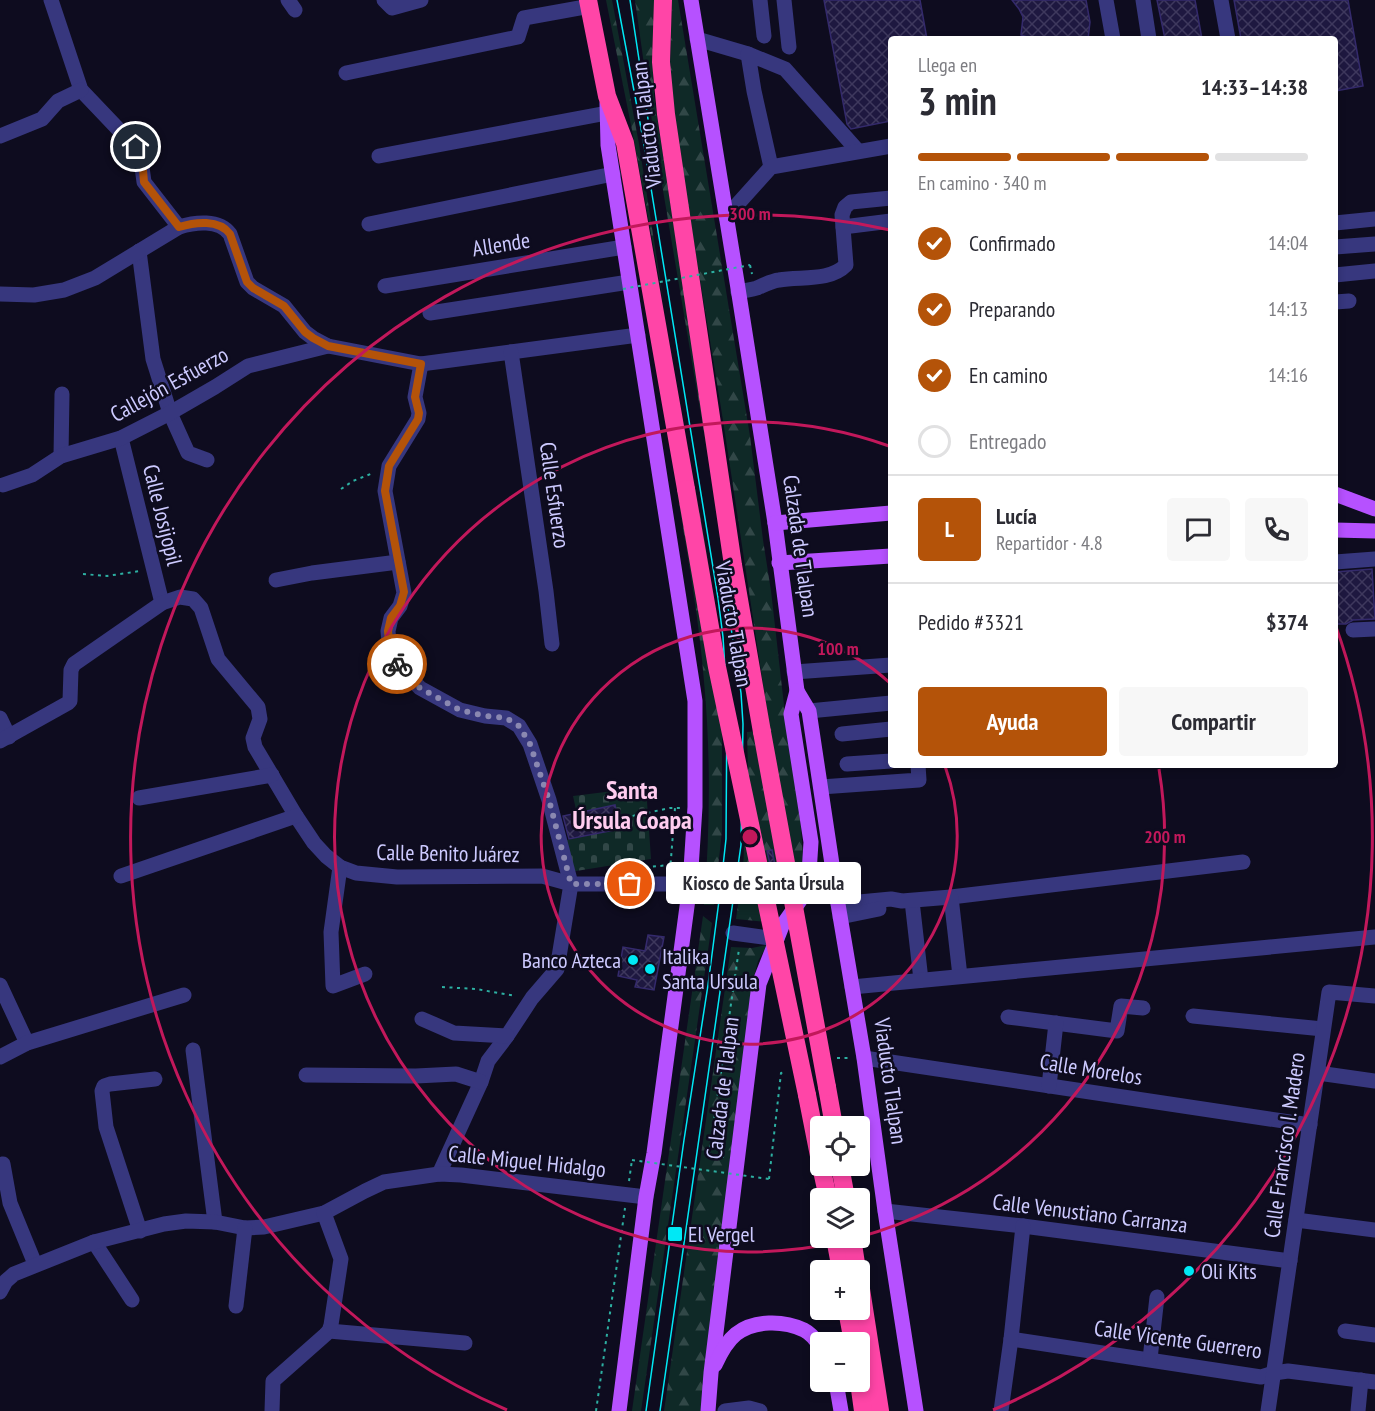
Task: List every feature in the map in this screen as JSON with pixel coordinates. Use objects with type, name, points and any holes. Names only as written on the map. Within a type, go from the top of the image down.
[{"type":"highway","name":"Viaducto Tlalpan","points":[[663,0],[661,62],[666,114],[733,565],[832,1116]]},
{"type":"highway","points":[[589,3],[607,105]]},
{"type":"highway","name":"Viaducto Tlalpan","points":[[607,105],[625,143],[717,667],[811,1116]]},
{"type":"highway","points":[[866,1320],[880,1411]]},
{"type":"highway","points":[[860,1392],[863,1411]]},
{"type":"main road","name":"Calzada de Tlalpan","points":[[691,0],[774,523],[796,691],[791,714],[812,842],[808,889],[782,926],[759,984],[708,1411]]},
{"type":"main road","points":[[607,105],[608,146],[624,247],[626,285],[638,335],[695,701],[695,807],[690,884],[646,1197],[619,1411]]},
{"type":"main road","points":[[1338,495],[1375,509]]},
{"type":"main road","points":[[774,523],[888,513]]},
{"type":"main road","points":[[1338,530],[1375,531]]},
{"type":"main road","points":[[779,563],[888,556]]},
{"type":"main road","name":"Viaducto Tlalpan","points":[[796,691],[809,711],[864,1058],[916,1411]]},
{"type":"main road","points":[[711,1373],[722,1350],[736,1334],[749,1326],[767,1323],[784,1324],[806,1330],[810,1335]]},
{"type":"main road","points":[[838,1392],[841,1411]]},
{"type":"street","points":[[51,0],[81,90],[140,153],[144,182],[179,227]]},
{"type":"street","points":[[384,0],[392,8],[421,0]]},
{"type":"street","points":[[760,0],[764,36]]},
{"type":"street","points":[[784,0],[789,47]]},
{"type":"street","points":[[1106,0],[1112,36]]},
{"type":"street","points":[[1143,0],[1149,36]]},
{"type":"street","points":[[1221,0],[1227,36]]},
{"type":"street","points":[[346,73],[518,37],[524,18],[589,3]]},
{"type":"street","points":[[697,39],[748,54],[785,69],[858,151]]},
{"type":"street","points":[[748,54],[771,167]]},
{"type":"street","points":[[0,136],[42,119],[58,100],[81,90]]},
{"type":"street","points":[[379,156],[607,105]]},
{"type":"street","points":[[726,217],[771,167],[888,146]]},
{"type":"street","points":[[369,224],[613,174]]},
{"type":"street","points":[[738,292],[778,280],[824,275],[841,270],[846,265],[842,215],[845,207],[851,202],[888,198]]},
{"type":"street","points":[[1338,223],[1375,219]]},
{"type":"street","points":[[843,227],[888,221]]},
{"type":"street","points":[[0,294],[34,295],[64,290],[95,278],[179,227],[189,224],[205,224],[226,228],[247,282],[284,306],[305,332],[328,346],[421,364],[638,335]]},
{"type":"street","points":[[1338,247],[1375,244]]},
{"type":"street","name":"Allende","points":[[385,286],[624,247]]},
{"type":"street","points":[[139,251],[153,359],[170,413],[188,453],[207,460]]},
{"type":"street","points":[[1338,274],[1375,271]]},
{"type":"street","points":[[430,313],[626,285]]},
{"type":"street","name":"Callejón Esfuerzo","points":[[3,485],[32,475],[61,456],[120,438],[170,413],[248,366],[328,346]]},
{"type":"street","name":"Calle Esfuerzo","points":[[511,352],[552,644]]},
{"type":"street","points":[[421,364],[415,397],[419,413],[418,419],[389,466],[385,491],[404,592],[400,606],[391,618],[388,631],[390,652],[397,664],[420,688],[460,710],[506,718],[519,726],[530,744],[549,800],[571,884],[557,969],[532,998],[488,1061],[481,1082],[439,1174]]},
{"type":"street","points":[[61,456],[62,394]]},
{"type":"street","name":"Calle Josijopil","points":[[120,438],[162,603]]},
{"type":"street","points":[[1338,562],[1375,559]]},
{"type":"street","points":[[276,580],[398,562]]},
{"type":"street","name":"Calle Benito Juárez","points":[[162,603],[180,597],[193,599],[201,608],[218,659],[258,707],[260,719],[253,738],[255,747],[314,843],[340,867],[356,873],[397,878],[542,876],[571,884],[690,884]]},
{"type":"street","points":[[0,718],[4,739],[68,703],[71,670],[74,664],[162,603]]},
{"type":"street","points":[[1353,630],[1375,629]]},
{"type":"street","points":[[794,672],[888,666]]},
{"type":"street","points":[[809,711],[888,702]]},
{"type":"street","points":[[842,734],[888,729]]},
{"type":"street","points":[[847,765],[888,761]]},
{"type":"street","points":[[820,787],[919,780],[918,768]]},
{"type":"street","points":[[139,798],[272,775]]},
{"type":"street","points":[[121,876],[296,816]]},
{"type":"street","points":[[839,910],[890,906],[907,901],[1243,862]]},
{"type":"street","points":[[340,867],[332,932],[333,986],[365,974]]},
{"type":"street","points":[[951,897],[960,976]]},
{"type":"street","points":[[907,901],[921,980]]},
{"type":"street","points":[[852,987],[1375,937]]},
{"type":"street","points":[[736,940],[777,939]]},
{"type":"street","points":[[0,985],[27,1043]]},
{"type":"street","name":"Calle Francisco I. Madero","points":[[1268,1411],[1329,992],[1375,996]]},
{"type":"street","points":[[0,1057],[27,1043],[184,995]]},
{"type":"street","points":[[1008,1017],[1117,1032],[1121,1006],[1143,1008]]},
{"type":"street","points":[[1193,1016],[1323,1029]]},
{"type":"street","points":[[422,1019],[454,1033],[507,1036]]},
{"type":"street","points":[[1049,1086],[1056,1023]]},
{"type":"street","points":[[193,1050],[215,1222]]},
{"type":"street","name":"Calle Morelos","points":[[864,1058],[1310,1125]]},
{"type":"street","points":[[1317,1073],[1375,1081]]},
{"type":"street","points":[[306,1076],[456,1074],[481,1082]]},
{"type":"street","points":[[140,1231],[106,1127],[102,1091],[104,1086],[110,1084],[155,1079]]},
{"type":"street","points":[[3,1164],[10,1203],[35,1264]]},
{"type":"street","name":"Calle Miguel Hidalgo","points":[[0,1292],[6,1281],[14,1274],[94,1242],[164,1224],[186,1221],[215,1222],[245,1228],[264,1227],[324,1213],[384,1182],[439,1174],[460,1174],[646,1197]]},
{"type":"street","name":"Calle Venustiano Carranza","points":[[885,1211],[1023,1226],[1290,1262]]},
{"type":"street","points":[[272,1411],[273,1381],[329,1331],[332,1325],[342,1259],[324,1213]]},
{"type":"street","points":[[1296,1220],[1375,1230]]},
{"type":"street","points":[[1001,1411],[1023,1226]]},
{"type":"street","points":[[236,1306],[245,1228]]},
{"type":"street","points":[[94,1242],[132,1300]]},
{"type":"street","points":[[1150,1359],[1157,1297]]},
{"type":"street","points":[[329,1331],[465,1343]]},
{"type":"street","points":[[1345,1331],[1375,1335]]},
{"type":"street","name":"Calle Vicente Guerrero","points":[[1011,1339],[1261,1377],[1288,1371],[1368,1381]]},
{"type":"street","points":[[1358,1411],[1368,1381]]},
{"type":"street","points":[[725,1411],[749,1408],[759,1411]]},
{"type":"path","points":[[626,285],[750,265]]},
{"type":"path","points":[[341,489],[353,481],[389,466]]},
{"type":"path","points":[[83,574],[107,576],[154,570]]},
{"type":"path","points":[[618,819],[675,808],[695,807]]},
{"type":"path","points":[[670,884],[675,808]]},
{"type":"path","points":[[638,868],[670,865]]},
{"type":"path","points":[[729,1158],[709,1155],[736,940]]},
{"type":"path","points":[[442,987],[521,997]]},
{"type":"path","points":[[596,1411],[632,1161],[769,1179],[772,1158]]},
{"type":"path","points":[[728,1165],[728,1173]]},
{"type":"green space","points":[[606,0],[612,0],[639,144],[664,305],[633,135]]},
{"type":"green space","points":[[635,0],[655,0],[654,96],[714,492],[655,143]]},
{"type":"green space","points":[[672,0],[678,0],[750,436],[801,828],[803,858],[797,891],[767,892],[768,922],[736,919],[743,869],[748,771],[747,732],[770,730],[675,126],[670,68]]},
{"type":"green space","points":[[695,487],[717,620],[722,702],[722,831],[714,905],[704,905],[709,793],[708,737],[702,657],[677,491]]},
{"type":"green space","points":[[646,787],[651,859],[570,872],[563,841],[620,828],[615,806],[577,814],[573,796]]},
{"type":"green space","points":[[703,916],[712,923],[641,1411],[632,1411]]},
{"type":"green space","points":[[767,945],[758,961],[752,984],[702,1411],[664,1411],[731,947],[752,948]]},
{"type":"building","points":[[824,0],[920,0],[926,36],[888,36],[888,122],[851,129],[847,124]]},
{"type":"building","points":[[1012,0],[1086,0],[1090,22],[1088,36],[1021,35],[1023,17]]},
{"type":"building","points":[[1157,0],[1195,0],[1201,36],[1164,36]]},
{"type":"building","points":[[1234,0],[1348,0],[1363,86],[1338,90],[1338,36],[1240,36]]},
{"type":"building","points":[[1372,569],[1375,619],[1353,620],[1346,624],[1338,624],[1338,572]]},
{"type":"building","points":[[615,805],[620,829],[569,839],[563,816]]},
{"type":"building","points":[[772,850],[778,880],[774,881],[767,851]]},
{"type":"building","points":[[628,864],[635,864],[638,874],[624,874],[624,869]]},
{"type":"building","points":[[648,935],[664,937],[654,990],[635,987],[637,980],[618,976],[623,947],[645,951]]},
{"type":"tram line","points":[[617,0],[643,139],[718,598],[727,701],[726,839],[720,893],[646,1411]]},
{"type":"tram line","points":[[630,0],[648,119]]},
{"type":"tram line","points":[[660,1411],[741,845],[743,724],[741,693],[728,608]]},
{"type":"way so far","points":[[397,664],[420,688],[460,710],[506,718],[519,726],[530,744],[549,800],[571,884],[630,884]]},
{"type":"place","name":"Kiosco de Santa Úrsula","points":[[630,884]]},
{"type":"place","name":"Banco Azteca","points":[[633,960]]},
{"type":"place","name":"Italika Santa Ursula","points":[[650,969]]},
{"type":"place","name":"El Vergel","points":[[675,1234]]},
{"type":"place","name":"Oli Kits","points":[[1189,1271]]},
{"type":"district","name":"Santa Úrsula Coapa","points":[[632,805]]},
{"type":"route","points":[[136,147],[142,159],[144,182],[179,227],[189,224],[205,224],[226,228],[247,282],[284,306],[305,332],[328,346],[421,364],[415,397],[419,413],[418,419],[389,466],[385,491],[404,592],[400,606],[391,618],[388,631],[390,652],[397,664]]}]
